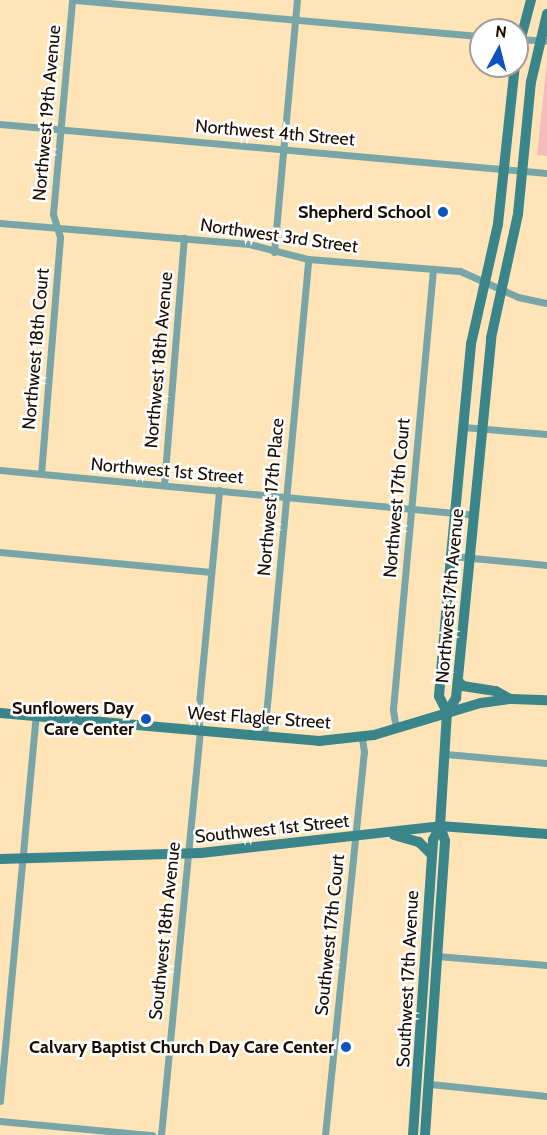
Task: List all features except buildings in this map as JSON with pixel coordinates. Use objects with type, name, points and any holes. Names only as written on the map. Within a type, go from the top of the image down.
[{"type":"main road","points":[[525,18],[531,0]]},
{"type":"main road","name":"Northwest 17th Avenue","points":[[447,712],[456,698],[458,681],[491,338],[514,236],[523,171],[529,97],[543,41],[547,14]]},
{"type":"main road","name":"Northwest 17th Avenue","points":[[447,712],[439,696],[471,344],[498,224],[514,78]]},
{"type":"main road","points":[[458,681],[463,686],[496,691],[512,699]]},
{"type":"main road","name":"West Flagler Street","points":[[0,712],[319,741],[362,738],[475,704],[512,699],[547,700]]},
{"type":"main road","name":"Southwest 17th Avenue","points":[[413,1135],[433,840],[440,826],[447,712]]},
{"type":"main road","name":"Southwest 17th Avenue","points":[[424,1135],[430,1084],[445,841],[440,826]]},
{"type":"main road","name":"Southwest 1st Street","points":[[0,859],[188,854],[440,826],[547,834]]},
{"type":"main road","points":[[388,833],[419,842],[432,855]]},
{"type":"main road","points":[[426,963],[437,956]]},
{"type":"main road","points":[[419,1070],[430,1084]]},
{"type":"street","points":[[74,0],[469,35]]},
{"type":"street","name":"Northwest 19th Avenue","points":[[58,227],[53,214],[74,0]]},
{"type":"street","points":[[274,252],[297,0]]},
{"type":"street","name":"Northwest 4th Street","points":[[0,124],[547,173]]},
{"type":"street","name":"Northwest 3rd Street","points":[[0,223],[249,244],[308,259],[468,273],[527,300],[547,303]]},
{"type":"street","name":"Northwest 18th Court","points":[[41,474],[60,237],[58,227]]},
{"type":"street","name":"Northwest 18th Avenue","points":[[164,485],[184,238]]},
{"type":"street","name":"Northwest 17th Place","points":[[264,737],[308,259]]},
{"type":"street","name":"Northwest 17th Court","points":[[396,729],[393,709],[433,269]]},
{"type":"street","points":[[463,427],[547,434]]},
{"type":"street","name":"Northwest 1st Street","points":[[0,470],[474,516]]},
{"type":"street","points":[[200,731],[198,714],[219,490]]},
{"type":"street","points":[[0,552],[212,572]]},
{"type":"street","points":[[451,556],[547,565]]},
{"type":"street","points":[[0,1101],[36,716]]},
{"type":"street","name":"Southwest 18th Avenue","points":[[161,1135],[200,731]]},
{"type":"street","name":"Southwest 17th Court","points":[[325,1135],[364,752],[362,738]]},
{"type":"street","points":[[446,754],[547,763]]},
{"type":"street","points":[[437,956],[547,965]]},
{"type":"street","points":[[430,1084],[547,1096]]},
{"type":"street","points":[[0,1121],[152,1135]]},
{"type":"shaded area","points":[[547,60],[547,156],[537,155]]},
{"type":"place","name":"Shepherd School","points":[[443,212]]},
{"type":"place","name":"Sunflowers Day Care Center","points":[[146,719]]},
{"type":"place","name":"Calvary Baptist Church Day Care Center","points":[[346,1047]]}]
